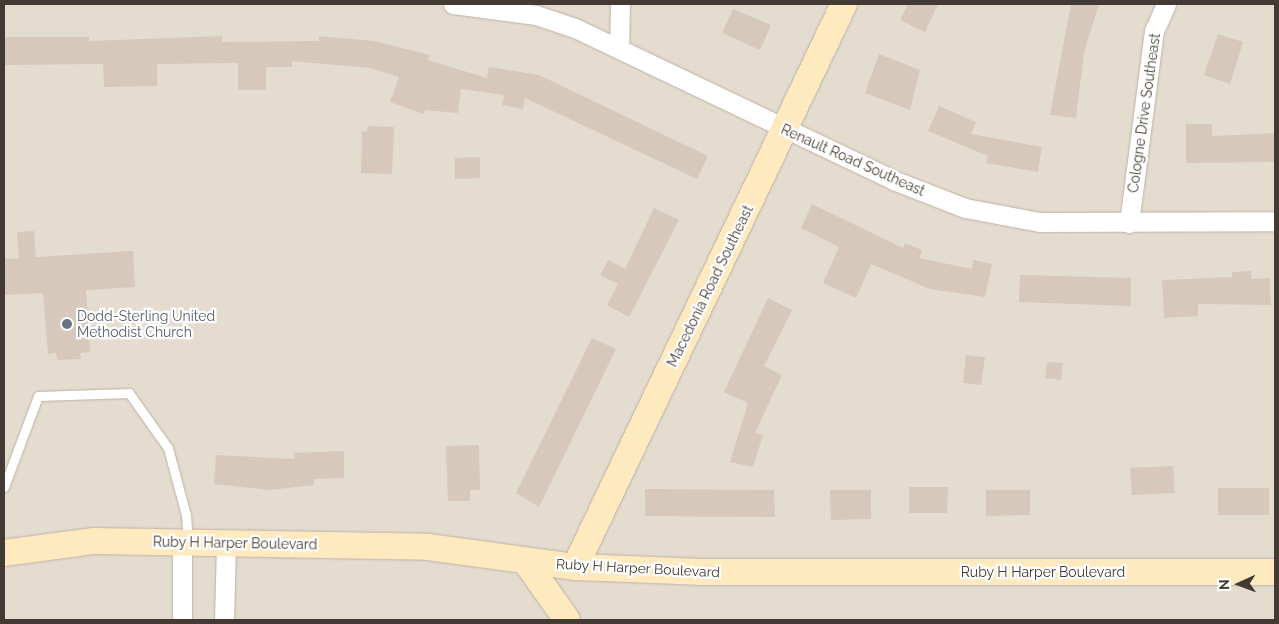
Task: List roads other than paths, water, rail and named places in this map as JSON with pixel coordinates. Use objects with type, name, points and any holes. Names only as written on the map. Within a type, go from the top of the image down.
[{"type":"street","name":"Renault Road Southeast","points":[[453,4],[536,15],[619,49],[893,180],[965,208],[1040,222],[1129,224],[1275,221]]},
{"type":"street","points":[[619,49],[620,4]]},
{"type":"street","name":"Macedonia Road Southeast","points":[[575,567],[844,4]]},
{"type":"street","name":"Cologne Drive Southeast","points":[[1129,224],[1154,31],[1166,4]]},
{"type":"street","name":"Ruby H Harper Boulevard","points":[[4,552],[94,541],[185,542],[428,547],[526,562],[575,567],[703,572],[1275,572]]},
{"type":"street","points":[[182,620],[185,542]]},
{"type":"street","points":[[224,620],[226,543]]},
{"type":"street","points":[[526,562],[567,620]]},
{"type":"lane","points":[[4,487],[38,396],[129,393],[168,448],[186,515],[185,542]]},
{"type":"place","name":"Dodd-Sterling United Methodist Church","points":[[67,324]]}]
